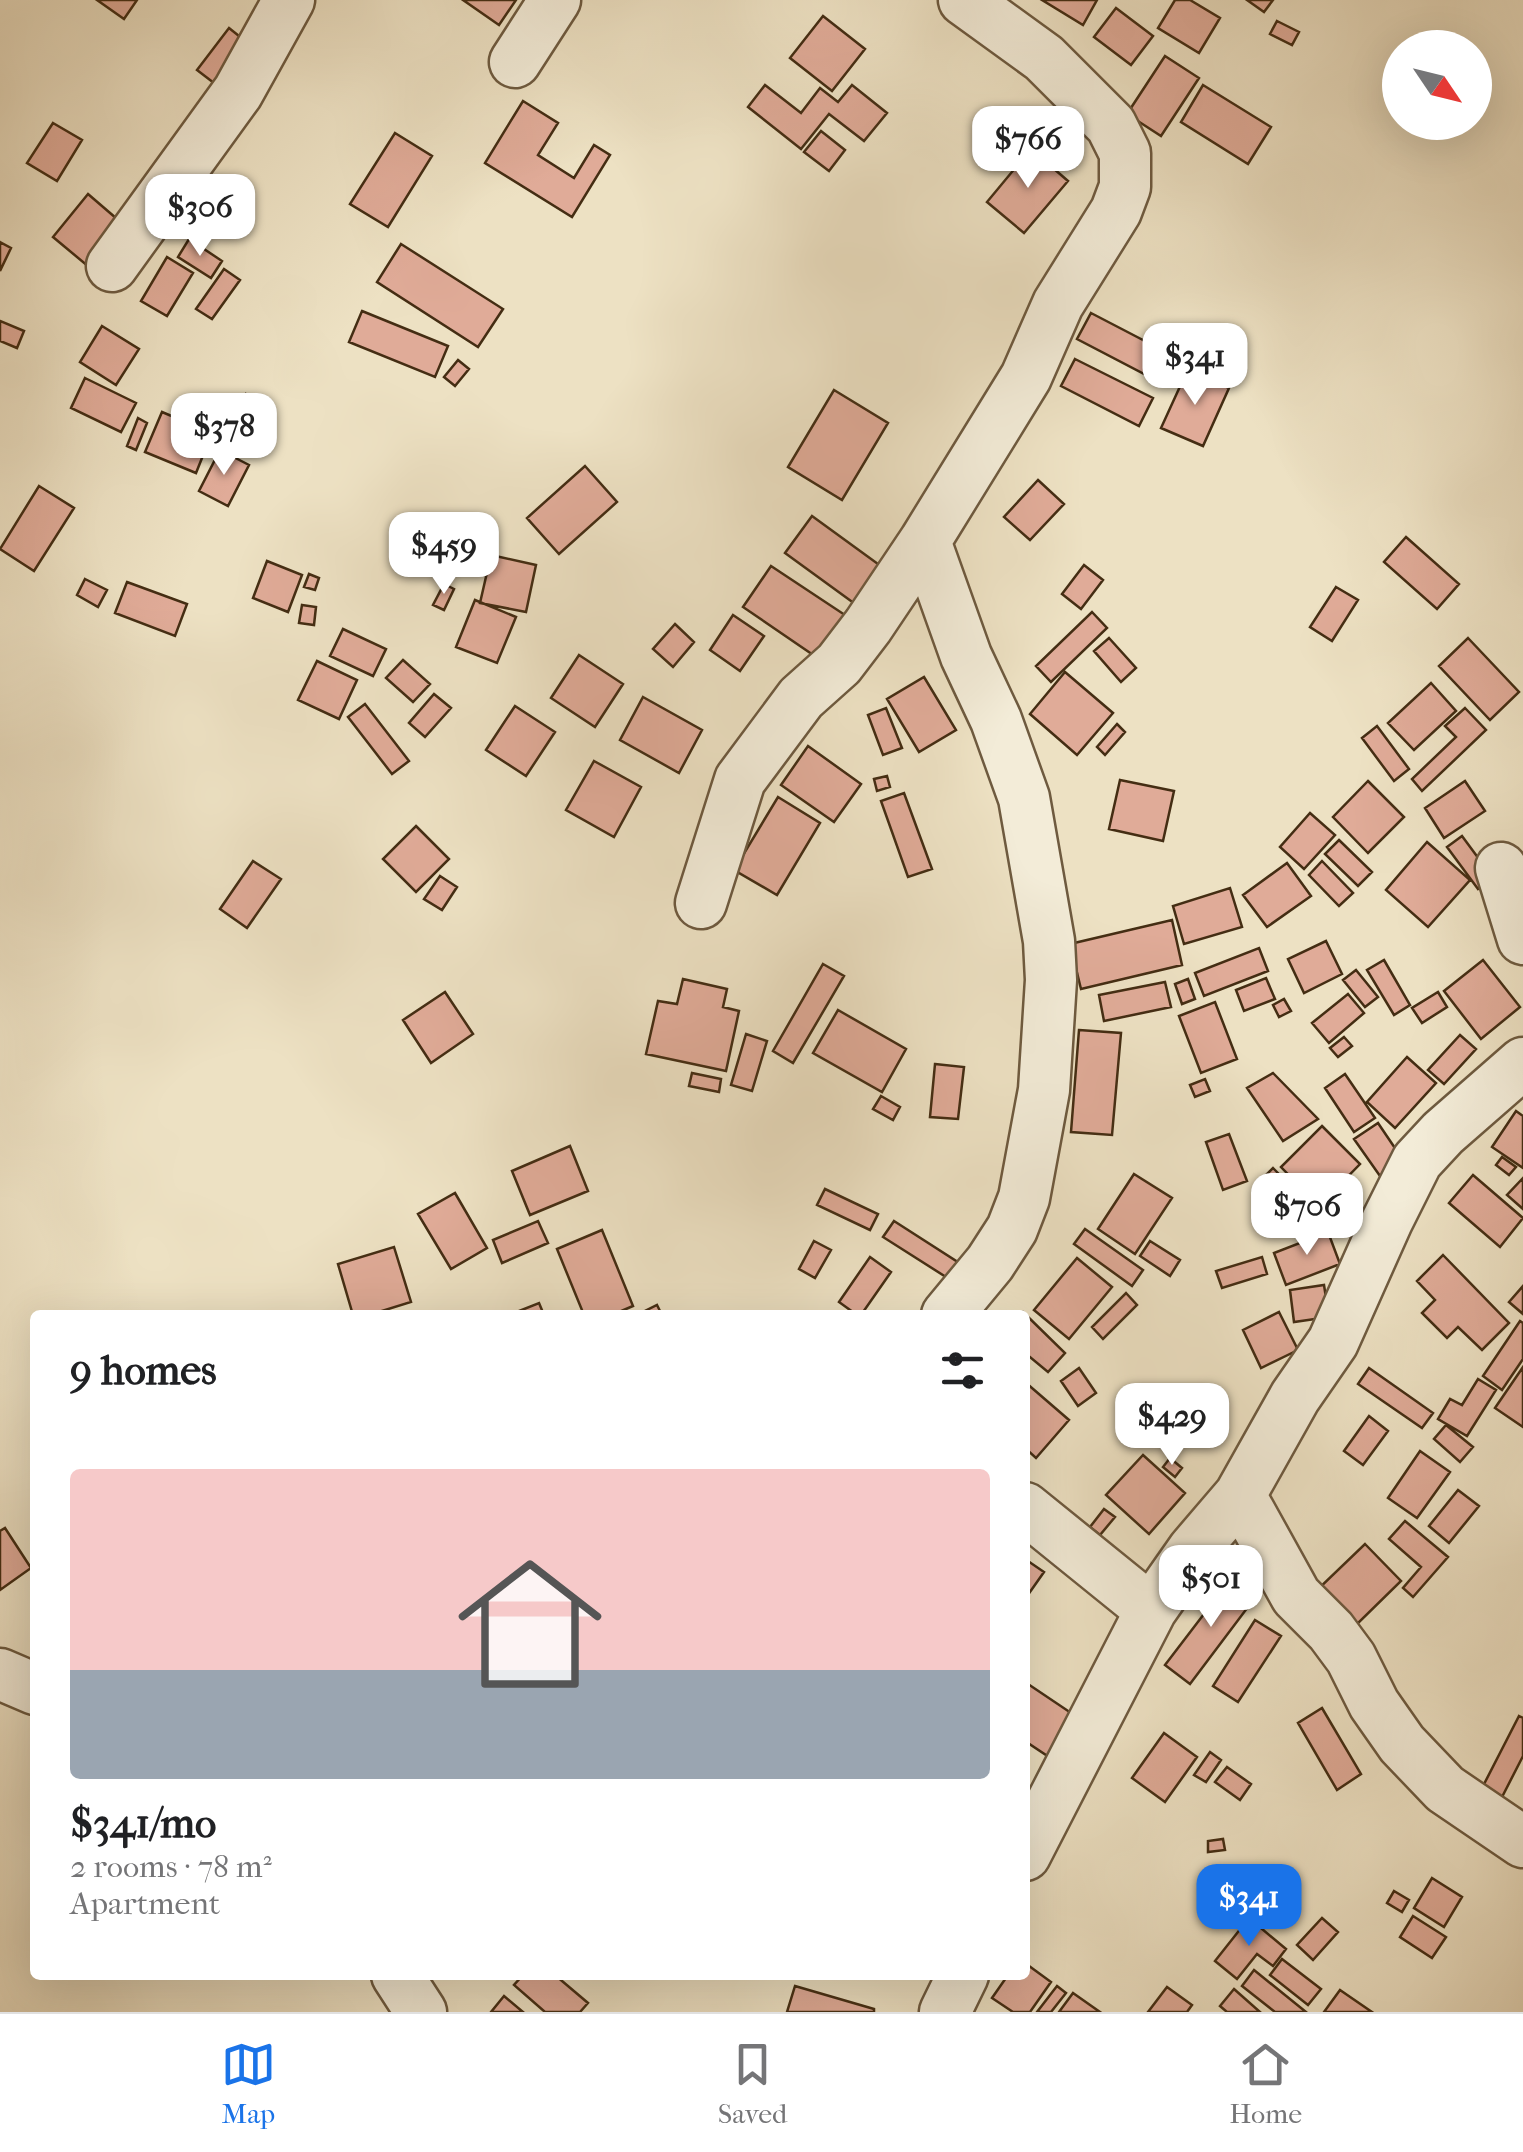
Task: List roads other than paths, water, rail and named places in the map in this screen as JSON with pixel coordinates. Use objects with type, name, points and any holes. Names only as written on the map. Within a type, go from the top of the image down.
[{"type":"street","points":[[112,266],[238,92],[289,0]]},
{"type":"street","points":[[515,62],[554,0]]},
{"type":"street","points":[[701,904],[740,780],[801,698],[839,664],[925,540],[1026,377],[1058,304],[1116,211],[1125,187],[1125,152],[1111,125],[1044,58],[964,0]]},
{"type":"street","points":[[925,540],[966,656],[996,720],[1024,798],[1049,942],[1051,980],[1044,1090],[1024,1198],[1012,1229],[990,1263],[951,1310]]},
{"type":"street","points":[[1501,868],[1523,939]]},
{"type":"street","points":[[1030,1845],[1151,1610],[1193,1550],[1240,1496],[1286,1410],[1333,1342],[1417,1162],[1443,1132],[1523,1064]]},
{"type":"street","points":[[1240,1496],[1296,1596],[1351,1658],[1374,1704],[1402,1744],[1445,1789],[1523,1842]]},
{"type":"street","points":[[1030,1512],[1151,1610]]},
{"type":"street","points":[[0,1674],[30,1687]]},
{"type":"street","points":[[400,1980],[421,2012]]},
{"type":"street","points":[[945,2012],[961,1980]]}]
